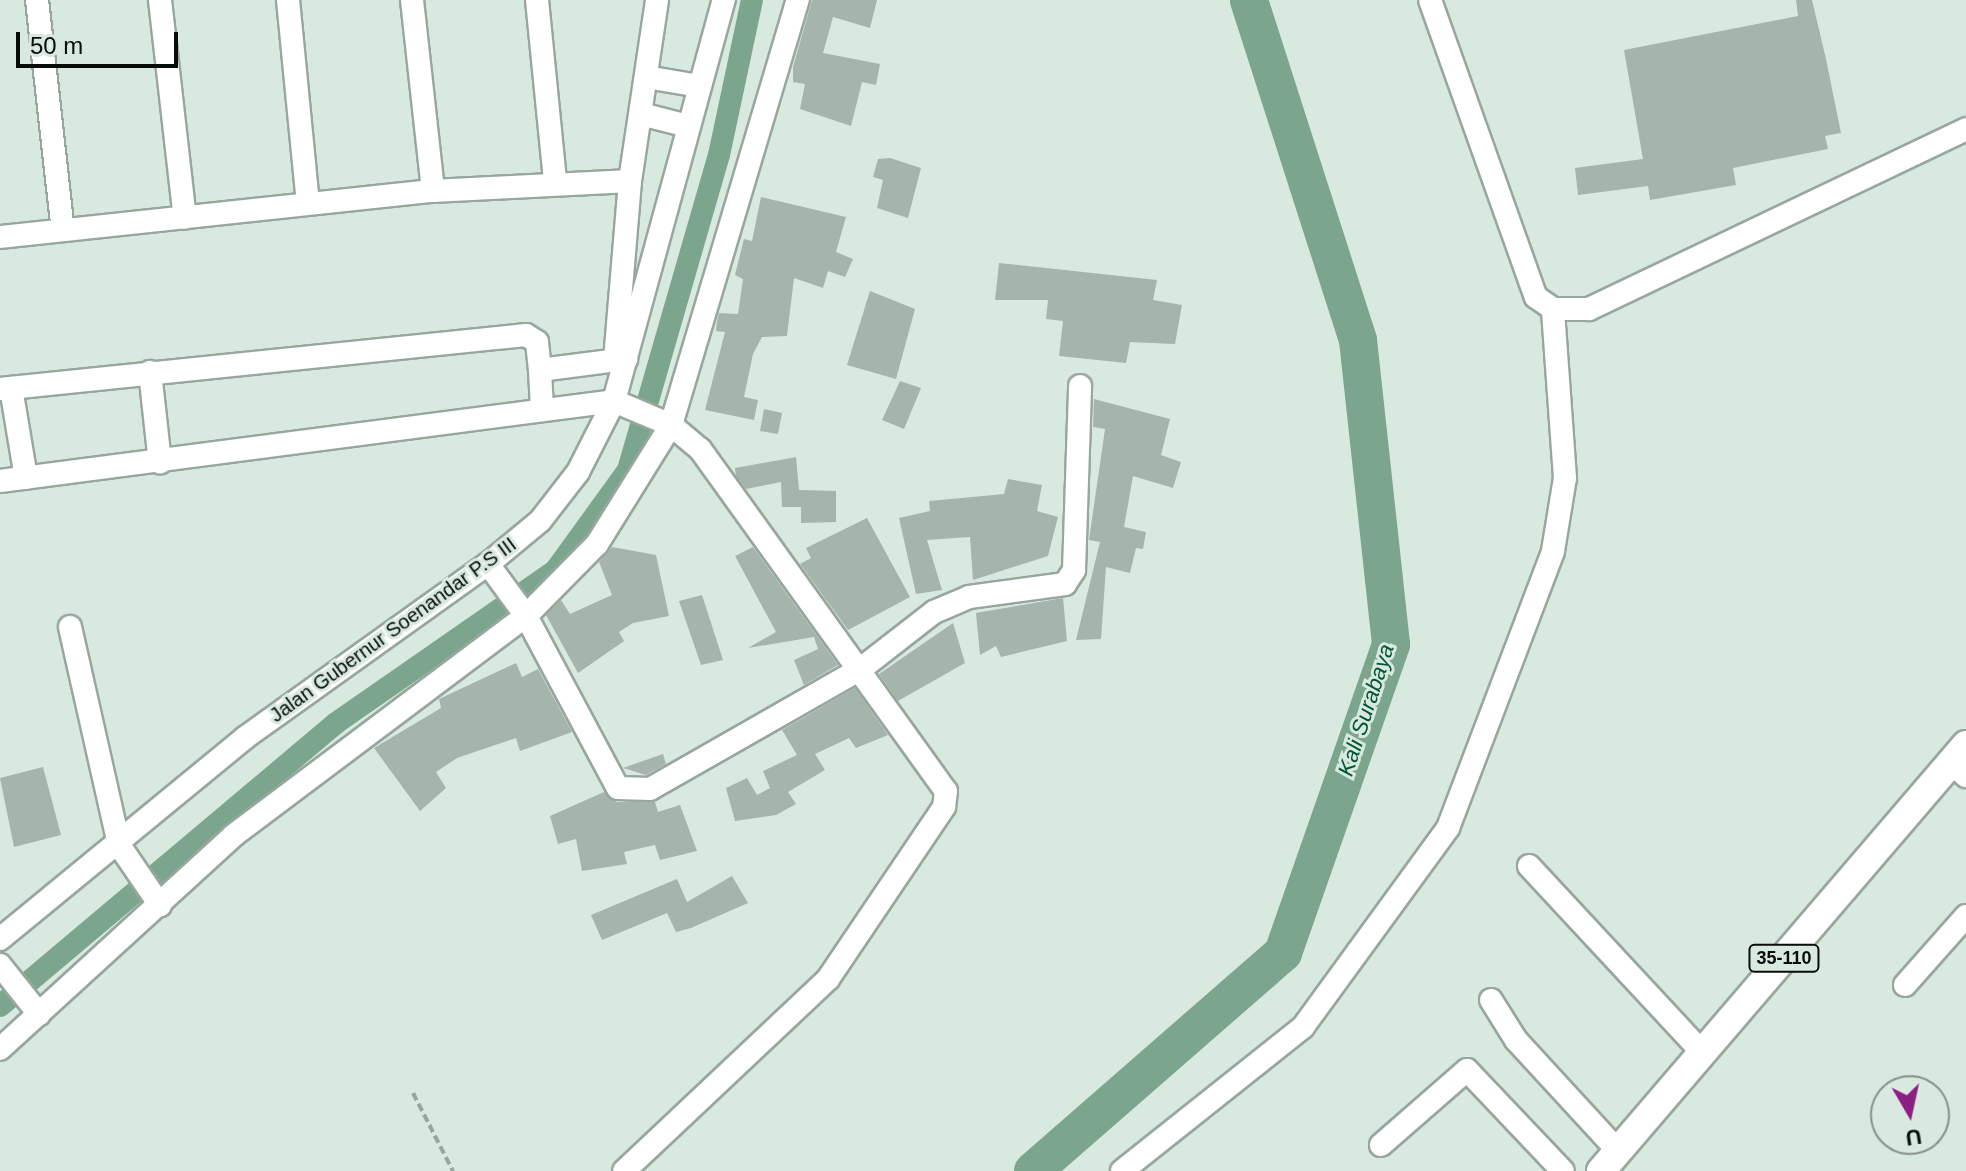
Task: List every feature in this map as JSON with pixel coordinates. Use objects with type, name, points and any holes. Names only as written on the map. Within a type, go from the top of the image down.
[{"type":"main road","name":"35-110","points":[[1610,1161],[1961,761]]},
{"type":"street","points":[[37,0],[63,230]]},
{"type":"street","points":[[160,0],[185,218]]},
{"type":"street","points":[[288,0],[308,203]]},
{"type":"street","points":[[412,0],[433,191]]},
{"type":"street","points":[[537,0],[555,181]]},
{"type":"street","points":[[540,370],[620,360],[630,181],[657,0]]},
{"type":"street","name":"Jalan Gubernur Soenandar P.S III","points":[[0,939],[123,851],[246,737],[493,570],[540,521],[578,472],[620,404],[620,360],[724,0]]},
{"type":"street","points":[[0,1049],[33,1007],[156,900],[297,785],[522,610],[597,544],[667,423],[798,0]]},
{"type":"street","points":[[1430,0],[1536,297],[1553,309],[1589,309],[1966,129]]},
{"type":"street","points":[[646,77],[699,86]]},
{"type":"street","points":[[641,114],[688,126]]},
{"type":"street","points":[[0,237],[433,191],[555,181],[630,181]]},
{"type":"street","points":[[1122,1171],[1303,1027],[1448,828],[1553,551],[1565,478],[1553,309]]},
{"type":"street","points":[[26,478],[6,389],[526,335],[537,342],[542,410]]},
{"type":"street","points":[[150,372],[160,462]]},
{"type":"street","points":[[493,570],[522,610],[618,788],[628,792],[650,789],[862,668],[951,604],[1071,578],[1080,386]]},
{"type":"street","points":[[0,481],[542,410],[620,404],[667,423],[723,476],[939,777],[944,807],[828,979],[624,1171]]},
{"type":"street","points":[[70,627],[123,851],[156,900]]},
{"type":"street","points":[[1529,866],[1703,1053]]},
{"type":"street","points":[[1905,985],[1966,916]]},
{"type":"street","points":[[0,965],[33,1007]]},
{"type":"street","points":[[1491,1000],[1516,1040],[1610,1161]]},
{"type":"street","points":[[1381,1145],[1467,1070],[1563,1171]]},
{"type":"path","points":[[413,1093],[453,1171]]},
{"type":"building","points":[[812,0],[877,0],[870,28],[833,17],[823,53],[880,64],[876,85],[862,82],[851,126],[800,109],[805,84],[793,82],[793,67]]},
{"type":"building","points":[[1796,0],[1812,0],[1826,59],[1841,133],[1825,136],[1828,149],[1733,168],[1736,185],[1650,200],[1648,186],[1578,195],[1575,168],[1643,159],[1624,50],[1798,16]]},
{"type":"building","points":[[890,158],[921,168],[908,218],[877,208],[883,180],[873,177],[878,159]]},
{"type":"building","points":[[761,197],[846,217],[836,252],[853,259],[845,277],[828,271],[823,288],[794,278],[787,336],[762,337],[753,354],[744,397],[758,400],[754,420],[705,410],[725,332],[716,331],[719,313],[738,314],[743,279],[735,275],[744,239],[752,241]]},
{"type":"building","points":[[999,263],[1157,280],[1153,300],[1182,305],[1175,344],[1130,342],[1126,363],[1059,356],[1063,321],[1046,319],[1048,300],[995,300]]},
{"type":"building","points":[[870,291],[915,309],[896,379],[847,365]]},
{"type":"building","points":[[900,381],[921,388],[904,429],[882,420]]},
{"type":"building","points":[[1094,399],[1170,419],[1161,455],[1181,462],[1173,488],[1133,476],[1124,527],[1146,532],[1143,549],[1136,548],[1130,573],[1106,567],[1101,639],[1076,640],[1100,542],[1089,540],[1105,429],[1093,427]]},
{"type":"building","points":[[764,409],[782,413],[778,434],[760,431]]},
{"type":"building","points":[[796,457],[799,490],[836,491],[836,522],[801,523],[801,507],[782,507],[781,482],[746,489],[736,476],[735,468]]},
{"type":"building","points":[[1008,479],[1042,485],[1037,511],[1058,517],[1048,556],[973,580],[970,537],[927,540],[942,590],[916,594],[899,518],[930,511],[929,501],[1004,494]]},
{"type":"building","points":[[867,518],[910,597],[848,630],[800,564],[811,558],[806,548]]},
{"type":"building","points":[[612,547],[656,555],[669,616],[633,623],[619,632],[624,641],[578,673],[546,615],[561,600],[570,614],[612,595],[599,562]]},
{"type":"building","points":[[753,547],[838,665],[804,685],[794,660],[818,649],[814,637],[748,648],[776,632],[735,556]]},
{"type":"building","points":[[702,595],[723,660],[701,665],[679,601]]},
{"type":"building","points":[[1063,598],[1067,641],[1001,657],[996,646],[980,655],[976,613]]},
{"type":"building","points":[[953,623],[965,663],[898,701],[879,674]]},
{"type":"building","points":[[516,663],[522,677],[538,669],[572,732],[520,751],[516,738],[457,758],[436,772],[446,788],[420,811],[374,748],[441,708],[439,699]]},
{"type":"building","points":[[855,688],[888,735],[856,748],[849,738],[815,754],[825,770],[788,792],[796,804],[776,815],[735,821],[726,788],[747,778],[757,795],[770,788],[763,771],[797,755],[782,730]]},
{"type":"building","points":[[663,754],[666,764],[646,775],[623,768]]},
{"type":"building","points":[[43,767],[61,835],[14,847],[0,778]]},
{"type":"building","points":[[604,792],[617,802],[655,802],[658,812],[680,805],[697,851],[660,860],[655,845],[624,852],[627,864],[582,871],[576,839],[558,844],[550,816]]},
{"type":"building","points":[[732,876],[748,903],[691,928],[676,932],[667,913],[602,940],[591,915],[677,879],[687,902]]},
{"type":"waterway","points":[[0,1006],[336,723],[555,571],[628,470],[719,155],[752,0]]},
{"type":"waterway","name":"Kali Surabaya","points":[[1033,1171],[1283,953],[1391,644],[1358,340],[1249,0]]}]
